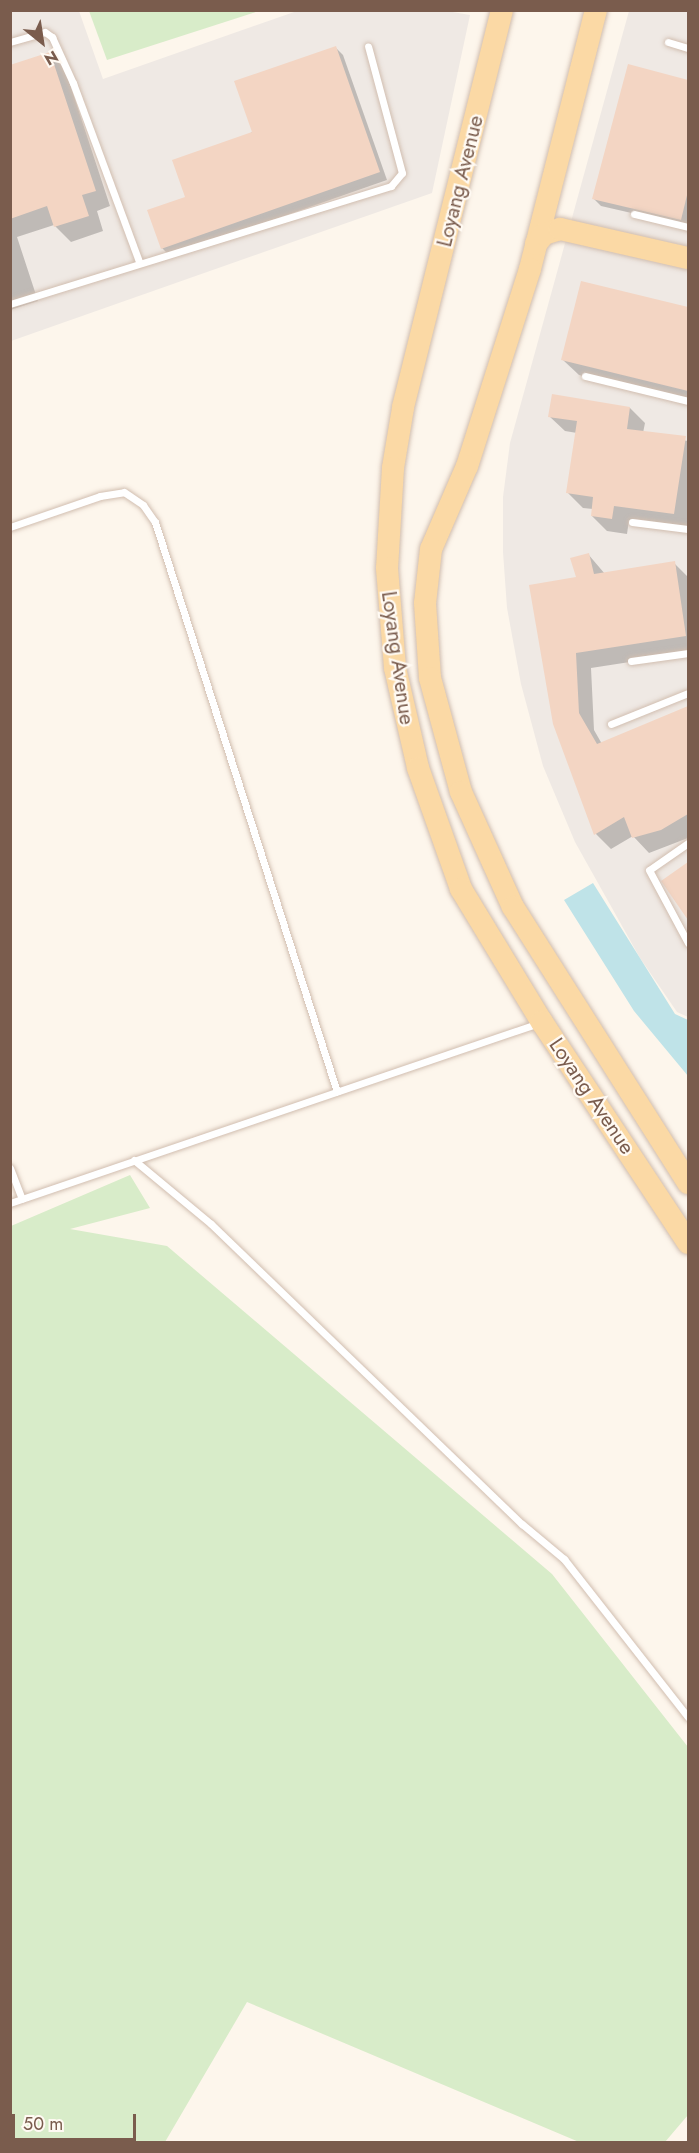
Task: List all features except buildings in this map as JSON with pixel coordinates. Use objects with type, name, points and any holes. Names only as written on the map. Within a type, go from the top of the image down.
[{"type":"main road","name":"Loyang Avenue","points":[[502,10],[404,408],[392,478],[387,568],[388,615],[405,721],[436,827],[461,889],[542,1022],[688,1243]]},
{"type":"main road","name":"Loyang Avenue","points":[[596,10],[536,244],[467,466],[431,549],[425,603],[430,678],[461,792],[513,907],[688,1183]]},
{"type":"main road","points":[[536,244],[544,234],[560,229],[688,258]]},
{"type":"lane","points":[[10,42],[45,32],[52,37],[73,83],[139,261]]},
{"type":"lane","points":[[668,42],[688,48]]},
{"type":"lane","points":[[10,304],[139,261],[168,256],[398,180],[402,173],[368,46]]},
{"type":"lane","points":[[634,214],[688,227]]},
{"type":"lane","points":[[585,376],[688,401]]},
{"type":"lane","points":[[10,527],[108,495],[124,492],[143,505],[155,522],[337,1092]]},
{"type":"lane","points":[[632,522],[688,528]]},
{"type":"lane","points":[[631,661],[688,653]]},
{"type":"lane","points":[[611,724],[688,693]]},
{"type":"lane","points":[[688,843],[649,870],[688,943]]},
{"type":"lane","points":[[10,1203],[542,1022]]},
{"type":"lane","points":[[134,1160],[211,1224],[522,1524],[564,1559],[688,1717]]},
{"type":"lane","points":[[10,1168],[22,1199]]},
{"type":"shaded area","points":[[441,10],[470,15],[432,193],[11,341],[10,11],[79,11],[103,79],[297,11]]},
{"type":"shaded area","points":[[629,11],[688,11],[688,1017],[677,1012],[640,958],[575,842],[543,766],[521,684],[507,608],[503,552],[503,497],[510,443]]},
{"type":"green space","points":[[89,10],[259,11],[107,60]]},
{"type":"green space","points":[[130,1175],[150,1208],[70,1229],[167,1246],[552,1574],[688,1747],[688,2115],[665,2142],[579,2142],[247,2002],[165,2142],[11,2142],[11,1226]]},
{"type":"water","points":[[593,883],[675,1014],[688,1020],[688,1076],[634,1011],[564,900]]}]
